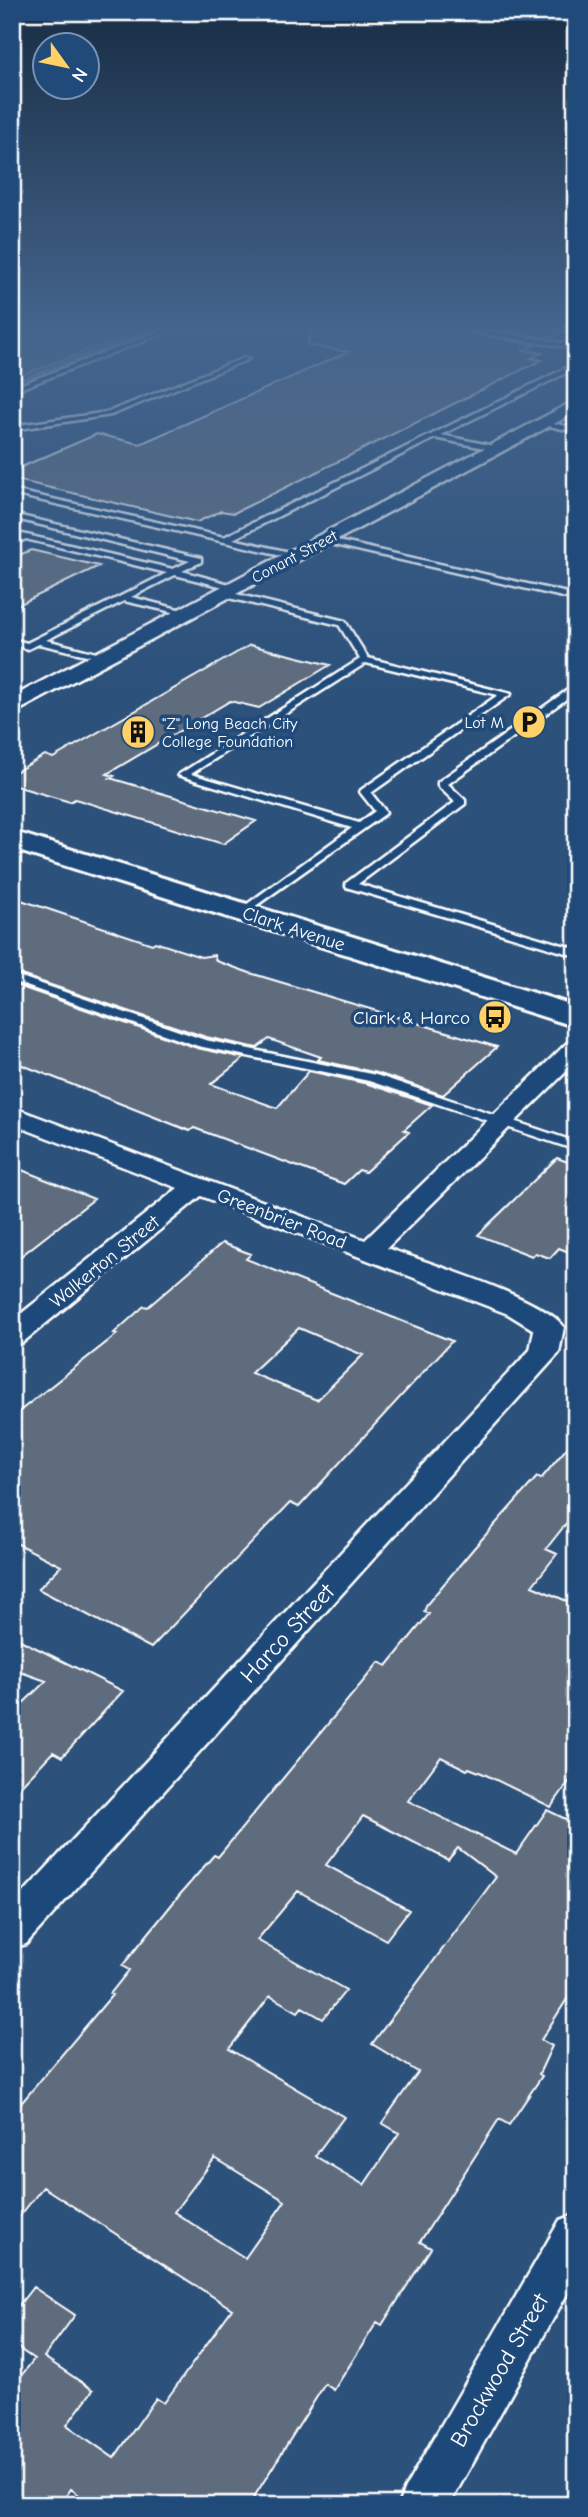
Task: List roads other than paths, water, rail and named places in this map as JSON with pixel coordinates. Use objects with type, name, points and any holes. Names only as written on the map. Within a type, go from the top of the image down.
[{"type":"main road","name":"Clark Avenue","points":[[12,840],[576,1017]]},
{"type":"street","name":"Conant Street","points":[[12,707],[499,447]]},
{"type":"street","points":[[369,1251],[576,1048]]},
{"type":"street","name":"Greenbrier Road","points":[[12,1115],[518,1308],[549,1327]]},
{"type":"street","name":"Walkerton Street","points":[[12,1336],[197,1186]]},
{"type":"street","name":"Harco Street","points":[[12,1932],[544,1353],[549,1327]]},
{"type":"street","name":"Brockwood Street","points":[[422,2505],[576,2235]]},
{"type":"lane","points":[[225,540],[411,447]]},
{"type":"lane","points":[[489,447],[496,449]]},
{"type":"lane","points":[[12,492],[295,556]]},
{"type":"lane","points":[[12,516],[198,560],[28,646],[12,642]]},
{"type":"lane","points":[[46,541],[70,530]]},
{"type":"lane","points":[[13,542],[25,537],[46,541],[173,572],[342,622],[365,660],[506,694],[365,792],[381,813],[243,912]]},
{"type":"lane","points":[[324,540],[576,598]]},
{"type":"lane","points":[[123,598],[187,614]]},
{"type":"lane","points":[[39,640],[105,658]]},
{"type":"lane","points":[[360,827],[183,775],[365,660]]},
{"type":"lane","points":[[576,687],[442,784],[461,802],[349,885],[576,953]]},
{"type":"lane","points":[[12,977],[192,1041],[372,1078],[576,1146]]},
{"type":"place","name":"Lot M","points":[[529,722]]},
{"type":"place","name":"\"Z\" Long Beach City College Foundation","points":[[138,732]]},
{"type":"place","name":"Clark & Harco","points":[[495,1017]]}]
